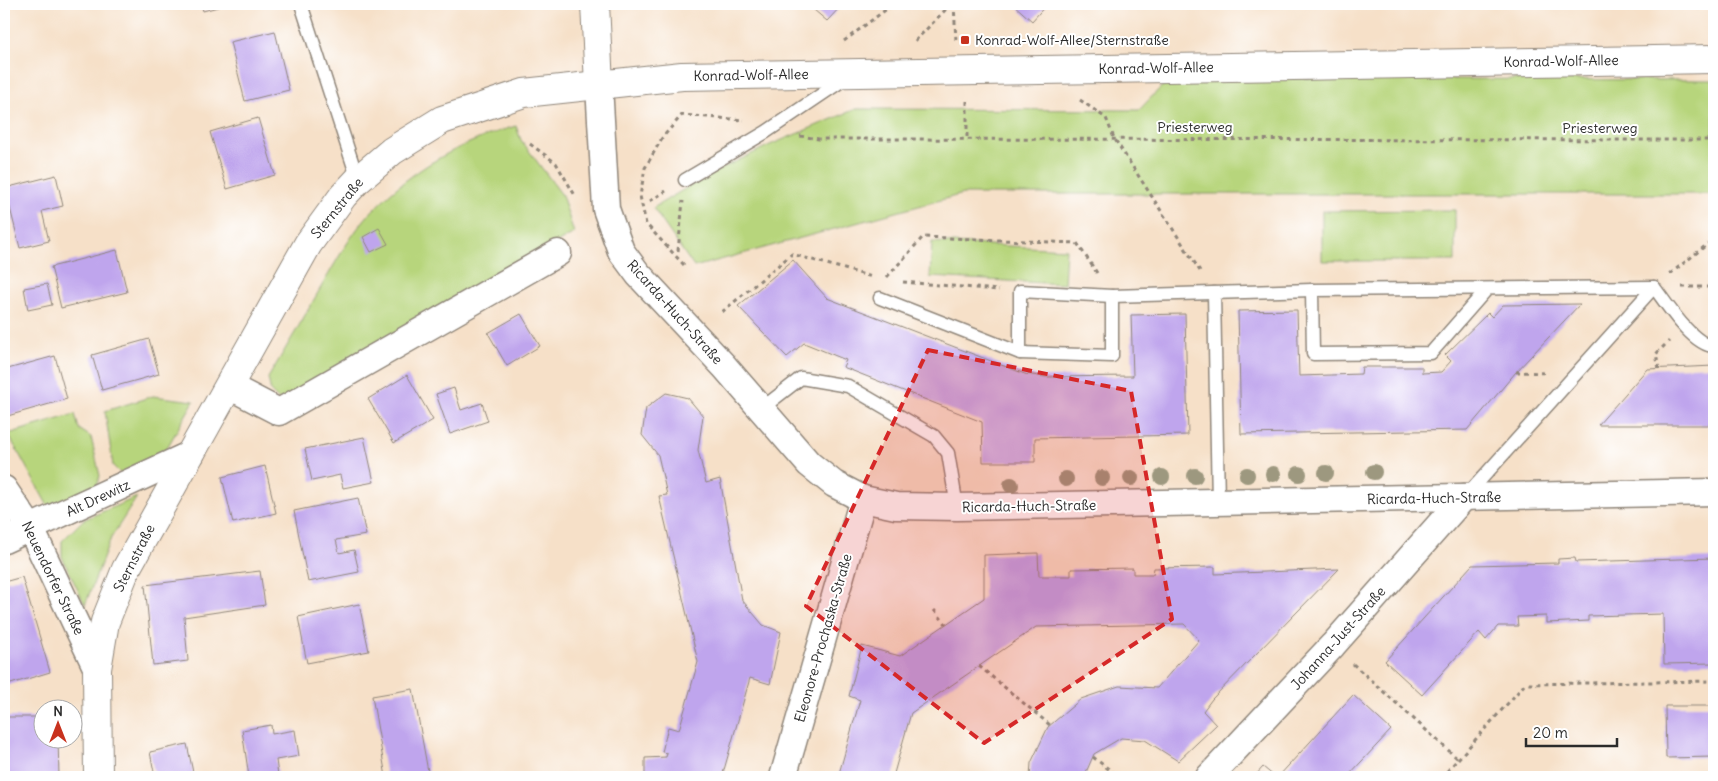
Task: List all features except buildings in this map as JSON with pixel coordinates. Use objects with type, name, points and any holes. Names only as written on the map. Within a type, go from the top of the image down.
[{"type":"street","points":[[595,4],[599,85]]},
{"type":"street","name":"Konrad-Wolf-Allee","points":[[599,85],[682,76],[1714,59]]},
{"type":"street","name":"Sternstraße","points":[[98,777],[97,669],[105,622],[126,569],[308,244],[358,180],[392,151],[442,120],[524,94],[599,85]]},
{"type":"street","name":"Ricarda-Huch-Straße","points":[[599,85],[604,196],[610,224],[618,244],[638,274],[809,464],[834,484],[863,499],[896,506],[957,507],[1714,492]]},
{"type":"street","points":[[228,386],[279,412],[558,253]]},
{"type":"street","name":"Alt Drewitz","points":[[4,540],[191,454]]},
{"type":"street","name":"Neuendorfer Straße","points":[[4,490],[30,529],[97,669]]},
{"type":"street","name":"Johanna-Just-Straße","points":[[1209,777],[1333,645],[1464,497]]},
{"type":"street","name":"Eleonore-Prochaska-Straße","points":[[783,777],[863,499]]},
{"type":"lane","points":[[301,4],[358,180]]},
{"type":"lane","points":[[686,180],[766,132],[855,73]]},
{"type":"lane","points":[[1020,353],[1020,291],[1112,296],[1312,290],[1654,287]]},
{"type":"lane","points":[[1654,287],[1683,326],[1709,346],[1714,346]]},
{"type":"lane","points":[[1464,497],[1654,287]]},
{"type":"lane","points":[[1312,290],[1314,354],[1431,353],[1487,289]]},
{"type":"lane","points":[[1214,293],[1218,502]]},
{"type":"lane","points":[[880,298],[1020,353],[1112,356],[1112,296]]},
{"type":"lane","points":[[761,409],[801,378],[848,386],[934,436],[948,453],[957,507]]},
{"type":"path","points":[[844,41],[888,8],[909,4]]},
{"type":"path","points":[[915,41],[952,4]]},
{"type":"path","points":[[952,4],[956,41]]},
{"type":"path","points":[[967,71],[967,138]]},
{"type":"path","points":[[1077,100],[1085,102],[1106,118],[1114,138],[1214,293]]},
{"type":"path","name":"Priesterweg","points":[[684,265],[646,224],[640,196],[645,168],[662,138],[682,115],[761,121],[766,132],[819,138],[1714,140]]},
{"type":"path","points":[[678,251],[686,180]]},
{"type":"path","points":[[1020,291],[883,280],[923,237],[1077,243],[1112,296]]},
{"type":"path","points":[[1654,287],[1714,239]]},
{"type":"path","points":[[722,312],[792,254],[874,278]]},
{"type":"path","points":[[1659,369],[1656,354],[1683,326]]},
{"type":"path","points":[[934,610],[946,624]]},
{"type":"path","points":[[1333,645],[1458,760]]},
{"type":"path","points":[[980,666],[1050,724]]},
{"type":"path","points":[[1442,777],[1525,684],[1714,681]]},
{"type":"path","points":[[1093,758],[1119,777]]},
{"type":"highlighted area","points":[[928,350],[1131,391],[1172,619],[984,743],[806,606]]},
{"type":"green space","points":[[1170,78],[1714,80],[1714,194],[963,194],[694,267],[653,208],[708,175],[770,145],[856,109],[1139,110]]},
{"type":"green space","points":[[516,126],[521,140],[562,195],[574,233],[280,401],[271,392],[268,378],[338,258],[365,219],[388,195],[421,169],[476,140]]},
{"type":"green space","points":[[1455,210],[1455,261],[1322,261],[1322,211]]},
{"type":"green space","points":[[932,242],[1066,249],[1064,284],[930,277]]},
{"type":"green space","points":[[153,396],[194,401],[164,453],[121,474],[113,466],[105,411]]},
{"type":"green space","points":[[75,414],[79,429],[91,437],[100,476],[96,488],[49,508],[8,434]]},
{"type":"green space","points":[[137,497],[111,538],[85,605],[62,557],[62,541],[83,520]]},
{"type":"place","name":"Konrad-Wolf-Allee/Sternstraße","points":[[965,40]]}]
